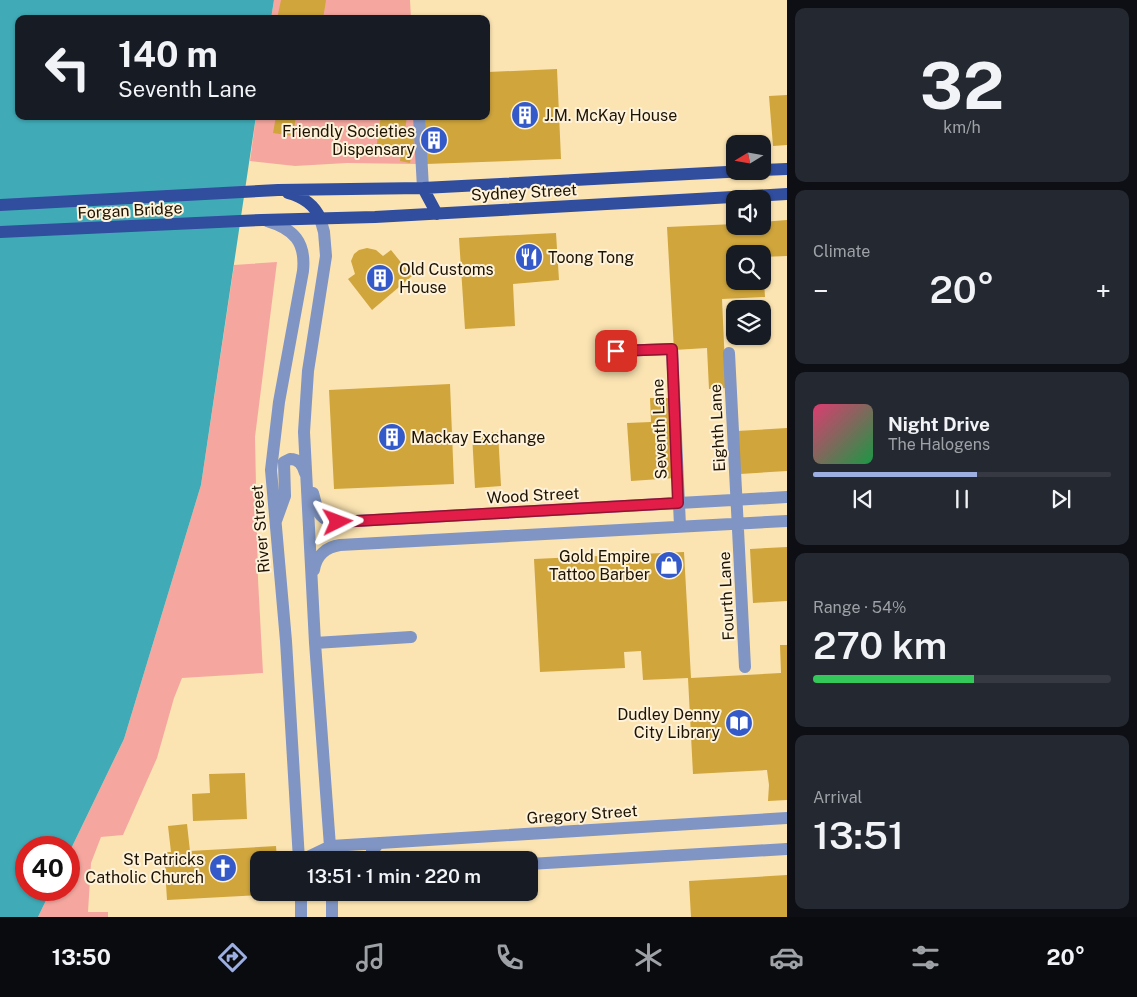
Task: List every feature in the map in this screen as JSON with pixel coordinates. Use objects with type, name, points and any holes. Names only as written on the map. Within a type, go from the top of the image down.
[{"type":"main road","points":[[771,170],[787,169]]},
{"type":"main road","name":"Sydney Street","points":[[261,191],[423,188],[726,172]]},
{"type":"main road","points":[[423,188],[437,214]]},
{"type":"main road","points":[[278,190],[304,199],[315,208],[320,218]]},
{"type":"main road","name":"Forgan Bridge","points":[[0,205],[261,191]]},
{"type":"main road","name":"Sydney Street","points":[[262,220],[437,214],[787,194]]},
{"type":"main road","name":"Forgan Bridge","points":[[0,232],[262,220]]},
{"type":"street","points":[[419,120],[423,188]]},
{"type":"street","points":[[320,218],[324,232],[326,256],[306,382],[304,418],[315,642],[331,851]]},
{"type":"street","name":"River Street","points":[[262,220],[278,224],[290,231],[300,243],[303,256],[303,271],[272,458],[275,523],[286,642],[300,851]]},
{"type":"street","name":"Seventh Lane","points":[[616,351],[672,349],[678,503]]},
{"type":"street","name":"Eighth Lane","points":[[729,353],[738,523]]},
{"type":"street","points":[[275,523],[285,496],[284,462],[290,459],[296,460],[302,466],[306,478]]},
{"type":"street","name":"Wood Street","points":[[306,478],[314,496],[318,513],[324,519],[332,522],[787,497]]},
{"type":"street","points":[[678,503],[680,526]]},
{"type":"street","points":[[594,508],[595,531]]},
{"type":"street","points":[[484,514],[485,537]]},
{"type":"street","points":[[312,582],[317,559],[325,550],[336,545],[787,520]]},
{"type":"street","name":"Fourth Lane","points":[[738,523],[745,667]]},
{"type":"street","points":[[315,642],[411,637]]},
{"type":"street","name":"Gregory Street","points":[[320,851],[331,846],[787,818]]},
{"type":"street","points":[[372,851],[379,843]]},
{"type":"street","points":[[538,863],[787,849]]},
{"type":"street","points":[[301,901],[302,917]]},
{"type":"street","points":[[332,901],[332,917]]},
{"type":"shaded area","points":[[274,0],[410,0],[411,15],[272,15]]},
{"type":"shaded area","points":[[255,120],[415,120],[417,164],[347,163],[295,166],[250,161]]},
{"type":"shaded area","points":[[277,262],[255,437],[258,579],[263,673],[182,678],[174,698],[157,758],[123,835],[101,837],[91,863],[88,912],[108,912],[108,917],[38,917],[46,901],[80,901],[80,836],[77,836],[124,739],[201,485],[234,265]]},
{"type":"water","points":[[0,0],[274,0],[272,15],[15,15],[15,120],[255,120],[201,485],[124,739],[77,836],[15,836],[15,901],[46,901],[38,917],[0,917]]},
{"type":"building","points":[[281,0],[326,0],[324,15],[278,15]]},
{"type":"building","name":"J.M. McKay House","points":[[557,69],[561,159],[426,164],[423,120],[490,120],[490,72]]},
{"type":"building","points":[[787,95],[787,145],[773,146],[769,96]]},
{"type":"building","points":[[275,120],[295,120],[293,136],[273,133]]},
{"type":"building","points":[[380,120],[406,120],[405,131],[416,134],[410,163],[400,161],[401,154],[376,149]]},
{"type":"building","points":[[787,220],[787,256],[771,257],[771,245],[726,245],[726,290],[765,290],[765,297],[722,299],[726,388],[709,389],[707,348],[674,350],[667,227],[726,224],[726,235],[771,235],[771,221]]},
{"type":"building","points":[[556,233],[559,280],[513,284],[515,326],[465,329],[459,238]]},
{"type":"building","name":"Old Customs House","points":[[367,248],[376,250],[383,256],[391,250],[412,276],[372,310],[348,279],[355,274],[351,261],[354,254],[359,250]]},
{"type":"building","name":"Mackay Exchange","points":[[450,384],[454,484],[334,489],[329,390]]},
{"type":"building","points":[[650,398],[672,398],[675,478],[631,481],[627,423],[651,422]]},
{"type":"building","points":[[787,428],[787,471],[740,474],[737,431]]},
{"type":"building","points":[[498,432],[501,486],[475,488],[472,434]]},
{"type":"building","points":[[787,547],[787,601],[753,603],[750,549]]},
{"type":"building","points":[[684,552],[691,678],[781,673],[780,645],[787,645],[787,800],[768,801],[769,785],[767,770],[693,774],[688,678],[643,680],[641,651],[624,652],[625,668],[540,672],[534,559]]},
{"type":"building","points":[[245,773],[247,819],[193,821],[192,794],[210,793],[209,774]]},
{"type":"building","points":[[187,824],[190,851],[276,846],[276,851],[250,851],[250,895],[167,900],[164,852],[171,852],[168,826]]},
{"type":"building","points":[[787,875],[787,917],[691,917],[689,881]]},
{"type":"place","name":"J.M. McKay House","points":[[525,115]]},
{"type":"place","name":"Friendly Societies Dispensary","points":[[434,140]]},
{"type":"place","name":"Toong Tong","points":[[529,257]]},
{"type":"place","name":"Old Customs House","points":[[380,278]]},
{"type":"place","name":"Mackay Exchange","points":[[392,437]]},
{"type":"place","name":"Gold Empire Tattoo Barber","points":[[669,565]]},
{"type":"place","name":"Dudley Denny City Library","points":[[739,723]]},
{"type":"place","name":"St Patricks Catholic Church","points":[[223,868]]},
{"type":"route","points":[[338,522],[678,503],[672,349],[616,351]]}]
